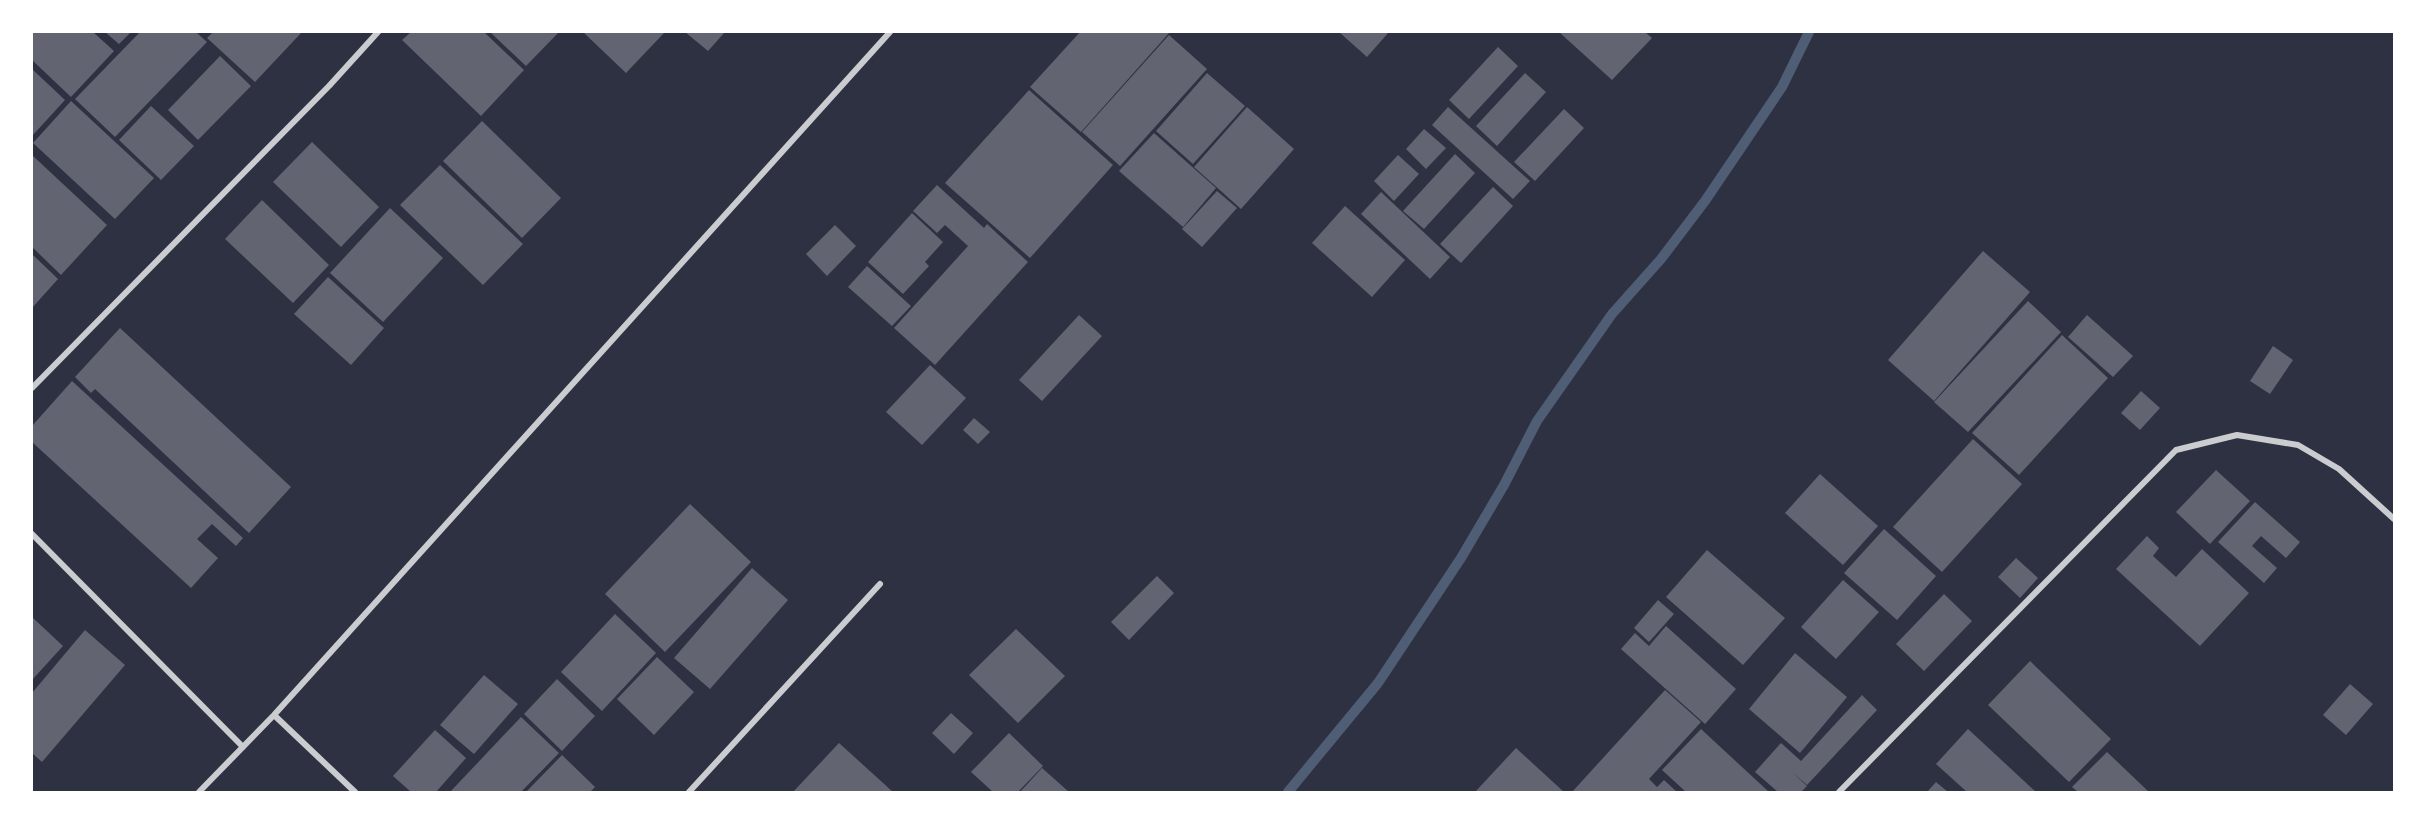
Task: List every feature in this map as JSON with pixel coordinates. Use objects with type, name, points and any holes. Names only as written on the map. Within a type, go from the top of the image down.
[{"type":"street","points":[[32,388],[329,86],[378,32]]},
{"type":"street","points":[[199,792],[274,715],[890,32]]},
{"type":"street","points":[[1839,792],[2176,450],[2237,435],[2298,445],[2339,469],[2394,519]]},
{"type":"street","points":[[32,534],[243,747]]},
{"type":"street","points":[[690,792],[880,584]]},
{"type":"street","points":[[274,715],[355,792]]},
{"type":"building","points":[[32,32],[93,32],[114,51],[71,97],[32,60]]},
{"type":"building","points":[[105,32],[131,32],[119,44]]},
{"type":"building","points":[[140,32],[196,32],[207,42],[115,137],[75,99]]},
{"type":"building","points":[[213,32],[302,32],[255,82],[207,38]]},
{"type":"building","points":[[411,32],[484,32],[524,70],[481,116],[402,40]]},
{"type":"building","points":[[490,32],[559,32],[526,66]]},
{"type":"building","points":[[583,32],[662,32],[664,33],[626,73]]},
{"type":"building","points":[[685,32],[725,32],[708,51]]},
{"type":"building","points":[[1080,32],[1170,32],[1081,132],[1030,87]]},
{"type":"building","points":[[1339,32],[1389,32],[1367,57]]},
{"type":"building","points":[[1559,32],[1645,32],[1652,38],[1612,80]]},
{"type":"building","points":[[1169,35],[1207,69],[1120,166],[1082,132]]},
{"type":"building","points":[[1498,47],[1518,66],[1469,119],[1449,100]]},
{"type":"building","points":[[220,56],[251,86],[198,140],[168,110]]},
{"type":"building","points":[[32,69],[65,100],[32,136]]},
{"type":"building","points":[[1207,73],[1245,106],[1193,164],[1156,131]]},
{"type":"building","points":[[1525,73],[1546,92],[1497,146],[1476,126]]},
{"type":"building","points":[[1029,90],[1113,165],[1030,258],[945,183]]},
{"type":"building","points":[[71,101],[154,178],[115,219],[33,143]]},
{"type":"building","points":[[151,106],[194,146],[161,180],[119,140]]},
{"type":"building","points":[[1247,107],[1294,149],[1241,209],[1194,167]]},
{"type":"building","points":[[1448,107],[1530,181],[1513,199],[1432,125]]},
{"type":"building","points":[[1564,109],[1584,128],[1535,181],[1514,162]]},
{"type":"building","points":[[482,121],[561,198],[522,238],[443,161]]},
{"type":"building","points":[[1424,129],[1446,148],[1426,169],[1406,149]]},
{"type":"building","points":[[1154,133],[1216,188],[1183,227],[1119,171]]},
{"type":"building","points":[[312,142],[379,207],[341,247],[273,182]]},
{"type":"building","points":[[1455,154],[1475,173],[1424,229],[1403,211]]},
{"type":"building","points":[[32,155],[107,225],[61,275],[32,247]]},
{"type":"building","points":[[1398,155],[1419,174],[1394,201],[1374,181]]},
{"type":"building","points":[[440,165],[523,244],[483,285],[400,205]]},
{"type":"building","points":[[937,185],[984,228],[987,224],[1028,262],[935,365],[894,328],[968,246],[945,225],[937,233],[913,211]]},
{"type":"building","points":[[1493,187],[1513,206],[1461,263],[1440,244]]},
{"type":"building","points":[[1217,191],[1237,208],[1202,247],[1182,229]]},
{"type":"building","points":[[1381,192],[1450,257],[1430,279],[1361,214]]},
{"type":"building","points":[[262,200],[329,265],[293,303],[225,239]]},
{"type":"building","points":[[1345,206],[1405,260],[1372,297],[1312,243]]},
{"type":"building","points":[[390,208],[443,258],[383,322],[330,273]]},
{"type":"building","points":[[912,213],[943,242],[925,262],[929,266],[903,294],[868,262]]},
{"type":"building","points":[[835,225],[856,246],[827,276],[806,254]]},
{"type":"building","points":[[1983,251],[2030,292],[1934,401],[1888,360]]},
{"type":"building","points":[[32,254],[58,279],[32,308]]},
{"type":"building","points":[[867,266],[911,306],[892,326],[848,287]]},
{"type":"building","points":[[328,277],[384,328],[351,365],[294,314]]},
{"type":"building","points":[[2028,301],[2061,332],[1968,432],[1934,402]]},
{"type":"building","points":[[1079,315],[1102,336],[1042,401],[1019,380]]},
{"type":"building","points":[[2087,315],[2133,356],[2113,377],[2068,337]]},
{"type":"building","points":[[120,328],[291,487],[249,533],[95,389],[91,393],[75,377]]},
{"type":"building","points":[[2062,335],[2108,378],[2019,475],[1972,433]]},
{"type":"building","points":[[2273,346],[2293,360],[2270,394],[2250,381]]},
{"type":"building","points":[[930,365],[966,398],[922,445],[886,412]]},
{"type":"building","points":[[72,381],[243,538],[236,546],[212,524],[197,539],[218,558],[191,588],[32,442],[32,426]]},
{"type":"building","points":[[2141,391],[2160,408],[2140,430],[2121,413]]},
{"type":"building","points":[[974,418],[990,432],[978,444],[963,430]]},
{"type":"building","points":[[1973,439],[2022,484],[1942,572],[1893,527]]},
{"type":"building","points":[[2216,470],[2250,501],[2210,544],[2176,512]]},
{"type":"building","points":[[1820,474],[1878,526],[1843,565],[1785,513]]},
{"type":"building","points":[[2255,502],[2300,542],[2286,558],[2261,536],[2252,546],[2277,568],[2264,583],[2218,542]]},
{"type":"building","points":[[690,504],[751,562],[665,652],[605,594]]},
{"type":"building","points":[[1884,529],[1936,576],[1897,620],[1844,573]]},
{"type":"building","points":[[2147,536],[2159,548],[2153,556],[2176,577],[2202,549],[2249,593],[2200,646],[2116,569]]},
{"type":"building","points":[[1707,550],[1785,618],[1743,665],[1666,597]]},
{"type":"building","points":[[2016,558],[2038,578],[2020,598],[1998,577]]},
{"type":"building","points":[[752,568],[788,600],[710,689],[674,658]]},
{"type":"building","points":[[1157,576],[1174,593],[1129,640],[1111,622]]},
{"type":"building","points":[[1843,580],[1879,612],[1836,659],[1801,627]]},
{"type":"building","points":[[1944,594],[1972,621],[1924,671],[1896,644]]},
{"type":"building","points":[[1658,600],[1674,614],[1649,642],[1634,628]]},
{"type":"building","points":[[615,614],[656,653],[602,711],[561,672]]},
{"type":"building","points":[[32,617],[63,646],[32,680]]},
{"type":"building","points":[[1666,626],[1736,689],[1705,724],[1621,649],[1635,633],[1649,646]]},
{"type":"building","points":[[1016,629],[1065,676],[1018,723],[969,675]]},
{"type":"building","points":[[85,630],[125,665],[42,762],[32,753],[32,693]]},
{"type":"building","points":[[1795,653],[1847,697],[1800,753],[1749,709]]},
{"type":"building","points":[[657,657],[694,692],[654,735],[617,699]]},
{"type":"building","points":[[2030,661],[2111,739],[2069,782],[1988,705]]},
{"type":"building","points":[[484,675],[518,704],[474,754],[440,725]]},
{"type":"building","points":[[557,679],[595,716],[562,751],[524,714]]},
{"type":"building","points":[[2350,684],[2373,704],[2346,735],[2323,715]]},
{"type":"building","points":[[1665,690],[1701,722],[1649,779],[1657,787],[1664,780],[1677,792],[1572,792]]},
{"type":"building","points":[[1862,695],[1877,710],[1807,785],[1792,772],[1807,786],[1801,792],[1778,792],[1755,772],[1781,743],[1801,761]]},
{"type":"building","points":[[951,713],[973,733],[954,754],[932,733]]},
{"type":"building","points":[[521,717],[559,753],[521,792],[450,792]]},
{"type":"building","points":[[1701,729],[1769,792],[1686,792],[1662,770]]},
{"type":"building","points":[[1968,729],[2036,792],[1967,792],[1936,764]]},
{"type":"building","points":[[435,730],[466,758],[436,792],[411,792],[393,776]]},
{"type":"building","points":[[1009,733],[1043,766],[1018,792],[993,792],[971,772]]},
{"type":"building","points":[[839,743],[893,792],[793,792]]},
{"type":"building","points":[[1516,748],[1564,792],[1475,792]]},
{"type":"building","points":[[2107,752],[2149,792],[2078,792],[2072,787]]},
{"type":"building","points":[[562,755],[595,787],[590,792],[526,792]]},
{"type":"building","points":[[1042,768],[1069,792],[1020,792]]},
{"type":"building","points":[[1936,782],[1948,792],[1927,792]]},
{"type":"waterway","points":[[1288,792],[1378,683],[1461,558],[1504,485],[1537,421],[1612,314],[1661,259],[1705,201],[1782,87],[1809,32]]}]
